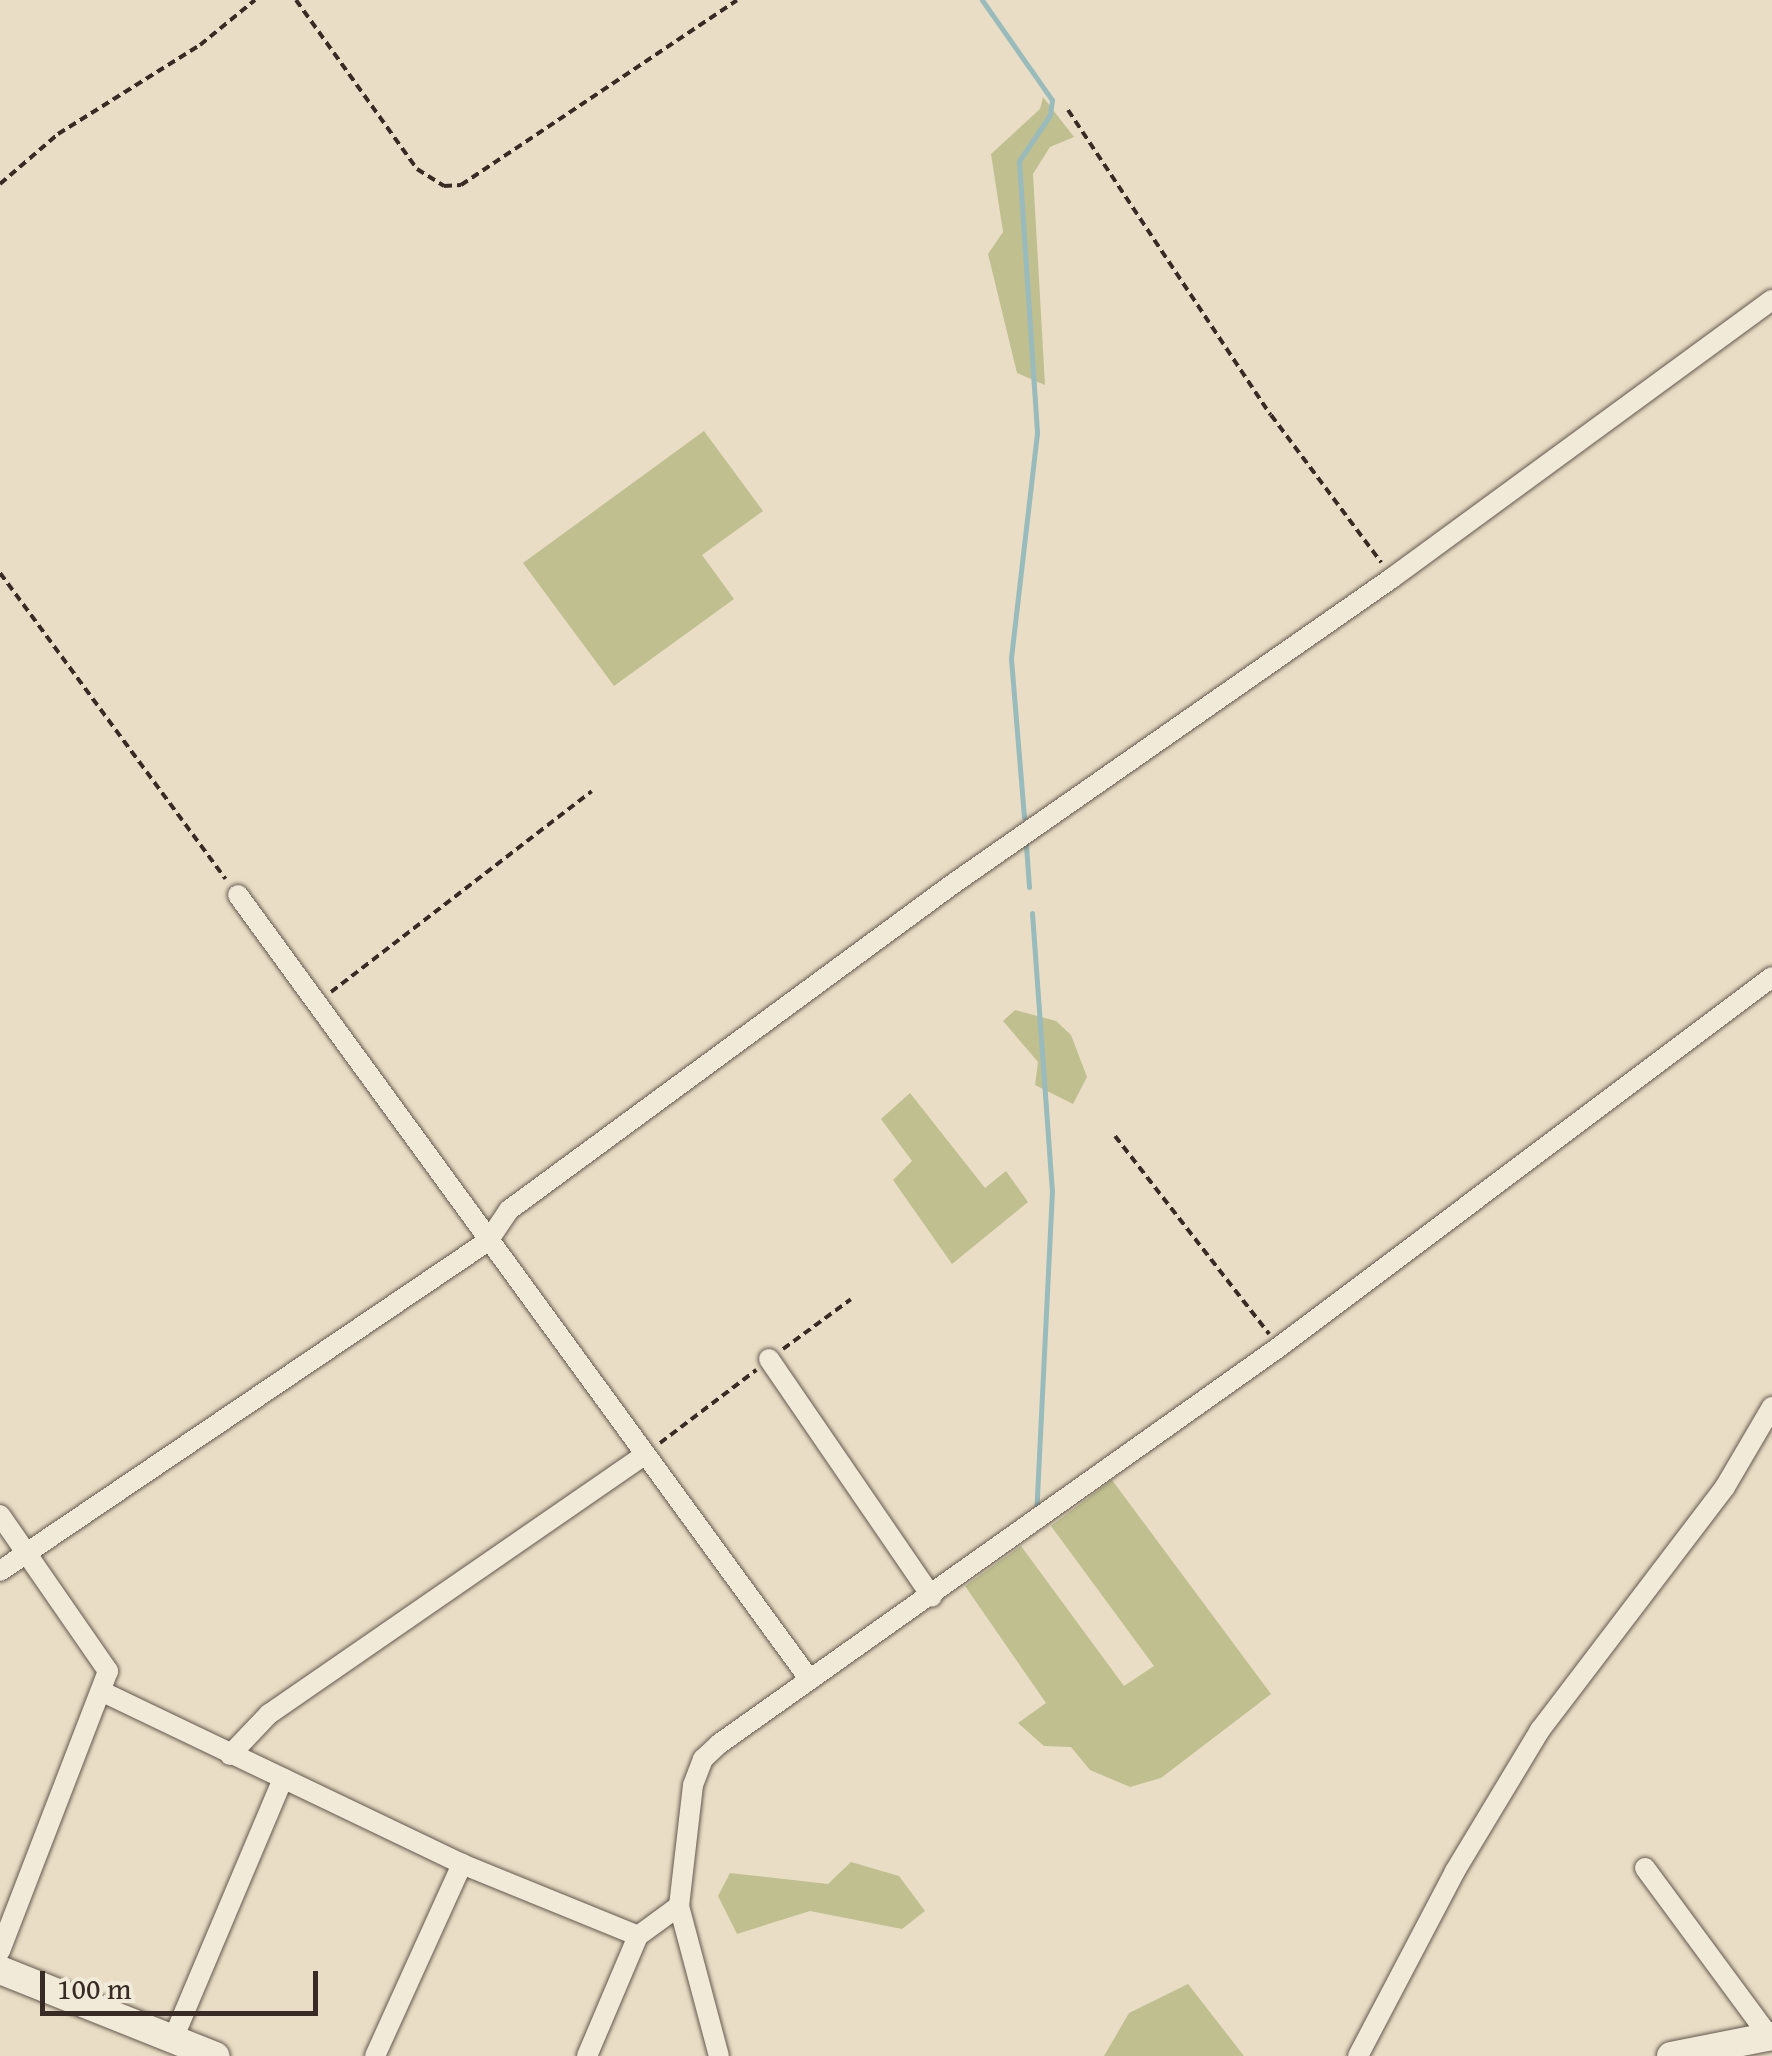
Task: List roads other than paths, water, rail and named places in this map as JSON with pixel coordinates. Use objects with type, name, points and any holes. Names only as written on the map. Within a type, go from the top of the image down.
[{"type":"main road","points":[[0,1970],[216,2056]]},
{"type":"main road","points":[[1671,2056],[1771,2036]]},
{"type":"street","points":[[0,1570],[488,1241],[509,1210],[691,1076],[1392,578],[1772,300]]},
{"type":"street","points":[[238,895],[319,1000],[488,1241],[810,1680]]},
{"type":"street","points":[[719,2056],[679,1906],[693,1785],[702,1759],[1279,1346],[1772,977]]},
{"type":"street","points":[[770,1359],[932,1597]]},
{"type":"street","points":[[1358,2056],[1455,1871],[1540,1730],[1726,1486],[1772,1407]]},
{"type":"street","points":[[230,1755],[269,1714],[644,1455]]},
{"type":"street","points":[[0,1515],[108,1672],[105,1693],[0,1951]]},
{"type":"street","points":[[105,1693],[462,1864],[638,1936]]},
{"type":"street","points":[[173,2039],[283,1778]]},
{"type":"street","points":[[374,2056],[462,1864]]},
{"type":"street","points":[[1645,1868],[1771,2036]]},
{"type":"street","points":[[587,2056],[638,1936],[679,1906]]},
{"type":"waterway","points":[[982,0],[1052,100],[1050,115],[1019,161],[1037,433],[1011,659],[1024,817]]},
{"type":"waterway","points":[[1026,845],[1029,887]]},
{"type":"waterway","points":[[1032,913],[1052,1190],[1036,1512]]}]
